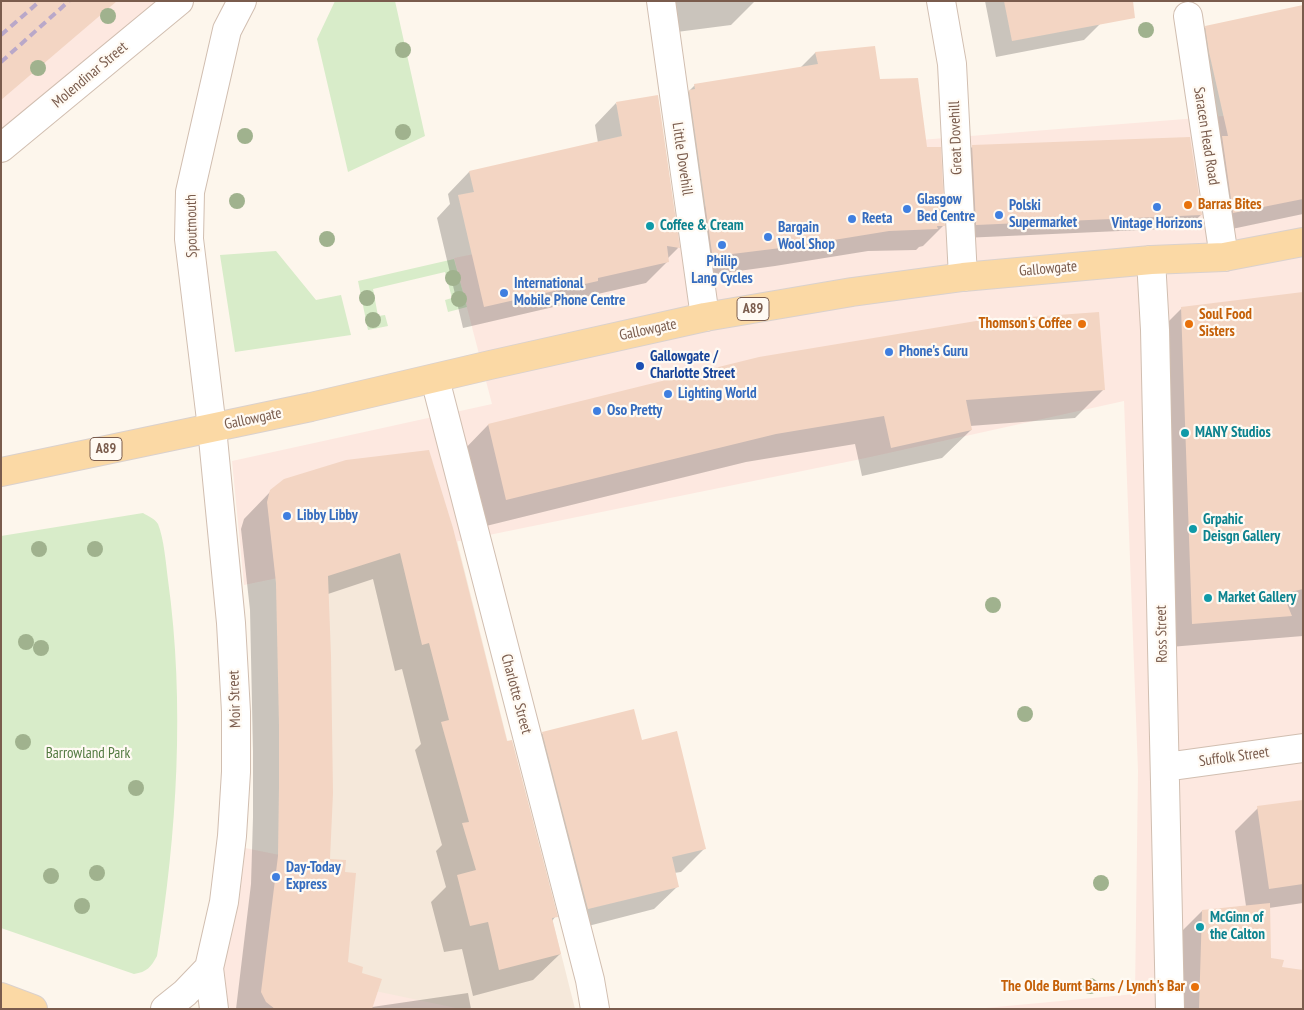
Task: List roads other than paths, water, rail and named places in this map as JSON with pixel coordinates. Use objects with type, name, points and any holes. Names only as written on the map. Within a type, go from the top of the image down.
[{"type":"main road","name":"Gallowgate","points":[[1,472],[435,379],[705,317],[852,292],[963,276],[1150,260],[1224,257],[1303,242]]},
{"type":"main road","points":[[1,997],[33,1009]]},
{"type":"street","name":"Molendinar Street","points":[[1,148],[179,1]]},
{"type":"street","name":"Spoutmouth","points":[[212,428],[190,239],[190,192],[227,30],[242,1]]},
{"type":"street","name":"Little Dovehill","points":[[661,1],[705,317]]},
{"type":"street","name":"Great Dovehill","points":[[941,1],[952,64],[963,276]]},
{"type":"street","name":"Saracen Head Road","points":[[1188,16],[1224,257]]},
{"type":"street","name":"Ross Street","points":[[1150,260],[1155,330],[1170,1009]]},
{"type":"street","name":"Charlotte Street","points":[[435,379],[590,980],[595,1009]]},
{"type":"street","name":"Moir Street","points":[[212,428],[231,623],[236,712],[236,772],[232,836],[224,902],[209,968],[214,1009]]},
{"type":"street","name":"Suffolk Street","points":[[1166,766],[1303,748]]},
{"type":"street","points":[[164,1009],[185,993],[209,968]]},
{"type":"railway","points":[[1,35],[40,1]]},
{"type":"railway","points":[[1,62],[69,1]]},
{"type":"place","name":"Barras Bites","points":[[1188,205]]},
{"type":"place","name":"Vintage Horizons","points":[[1157,207]]},
{"type":"place","name":"Glasgow Bed Centre","points":[[907,209]]},
{"type":"place","name":"Polski Supermarket","points":[[999,215]]},
{"type":"place","name":"Reeta","points":[[852,219]]},
{"type":"place","name":"Coffee & Cream","points":[[650,226]]},
{"type":"place","name":"Bargain Wool Shop","points":[[768,237]]},
{"type":"place","name":"Philip Lang Cycles","points":[[722,245]]},
{"type":"place","name":"International Mobile Phone Centre","points":[[504,293]]},
{"type":"place","name":"Thomson's Coffee","points":[[1082,324]]},
{"type":"place","name":"Soul Food Sisters","points":[[1189,324]]},
{"type":"place","name":"Phone's Guru","points":[[889,352]]},
{"type":"place","name":"Gallowgate / Charlotte Street","points":[[640,366]]},
{"type":"place","name":"Lighting World","points":[[668,394]]},
{"type":"place","name":"Oso Pretty","points":[[597,411]]},
{"type":"place","name":"MANY Studios","points":[[1185,433]]},
{"type":"place","name":"Libby Libby","points":[[287,516]]},
{"type":"place","name":"Grpahic Deisgn Gallery","points":[[1193,529]]},
{"type":"place","name":"Market Gallery","points":[[1208,598]]},
{"type":"place","name":"Day-Today Express","points":[[276,877]]},
{"type":"place","name":"McGinn of the Calton","points":[[1200,927]]},
{"type":"place","name":"The Olde Burnt Barns / Lynch's Bar","points":[[1195,987]]},
{"type":"park label","name":"Barrowland Park","points":[[88,754]]}]
